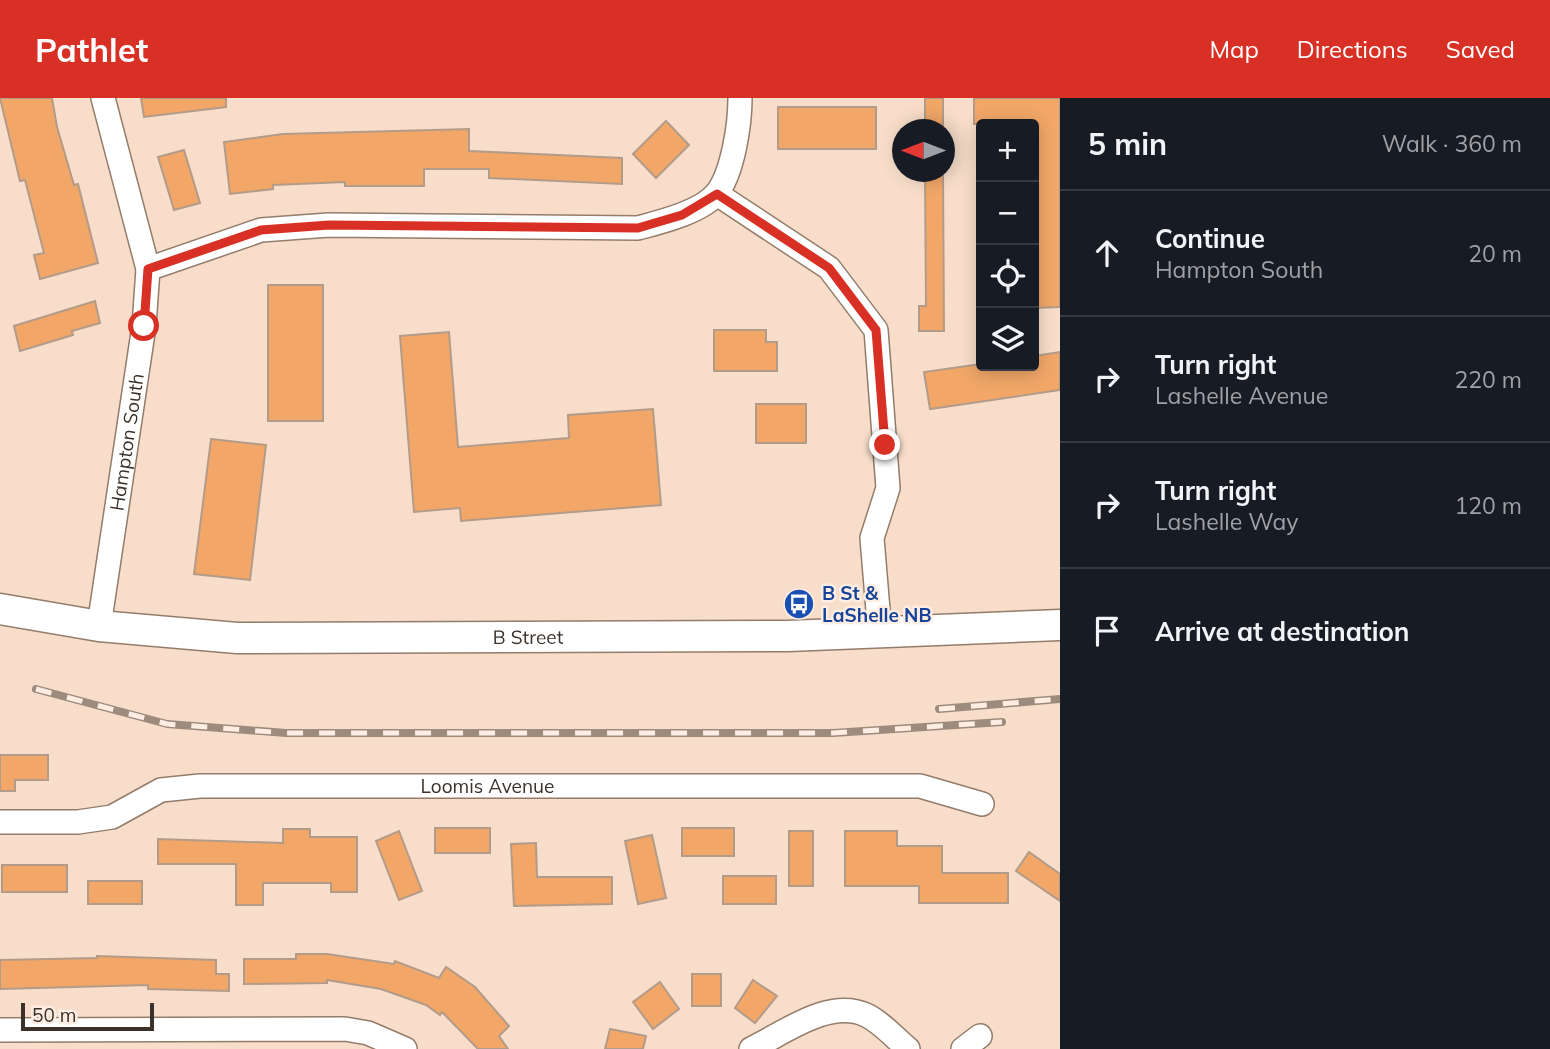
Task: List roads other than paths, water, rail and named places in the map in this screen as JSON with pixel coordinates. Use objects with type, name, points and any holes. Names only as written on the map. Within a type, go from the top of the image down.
[{"type":"main road","name":"B Street","points":[[0,609],[99,626],[237,638],[880,634],[1060,625]]},
{"type":"street","name":"Hampton South","points":[[99,626],[144,326],[148,269],[103,98]]},
{"type":"street","points":[[148,269],[261,230],[329,225],[638,228],[682,215],[717,194],[732,156],[740,98]]},
{"type":"street","points":[[717,194],[829,268],[876,330],[888,488],[872,538],[880,634]]},
{"type":"street","name":"Loomis Avenue","points":[[0,822],[78,822],[112,817],[161,790],[200,786],[920,786],[982,804]]},
{"type":"street","points":[[751,1049],[831,1010],[846,1008],[868,1016],[908,1049]]},
{"type":"street","points":[[0,1030],[55,1039],[260,1039],[345,1029],[368,1033],[405,1049]]},
{"type":"railway","points":[[36,689],[167,724],[286,733],[833,733],[1002,722]]},
{"type":"railway","points":[[939,709],[1060,699]]},
{"type":"place","name":"B St & LaShelle NB","points":[[799,604]]}]
